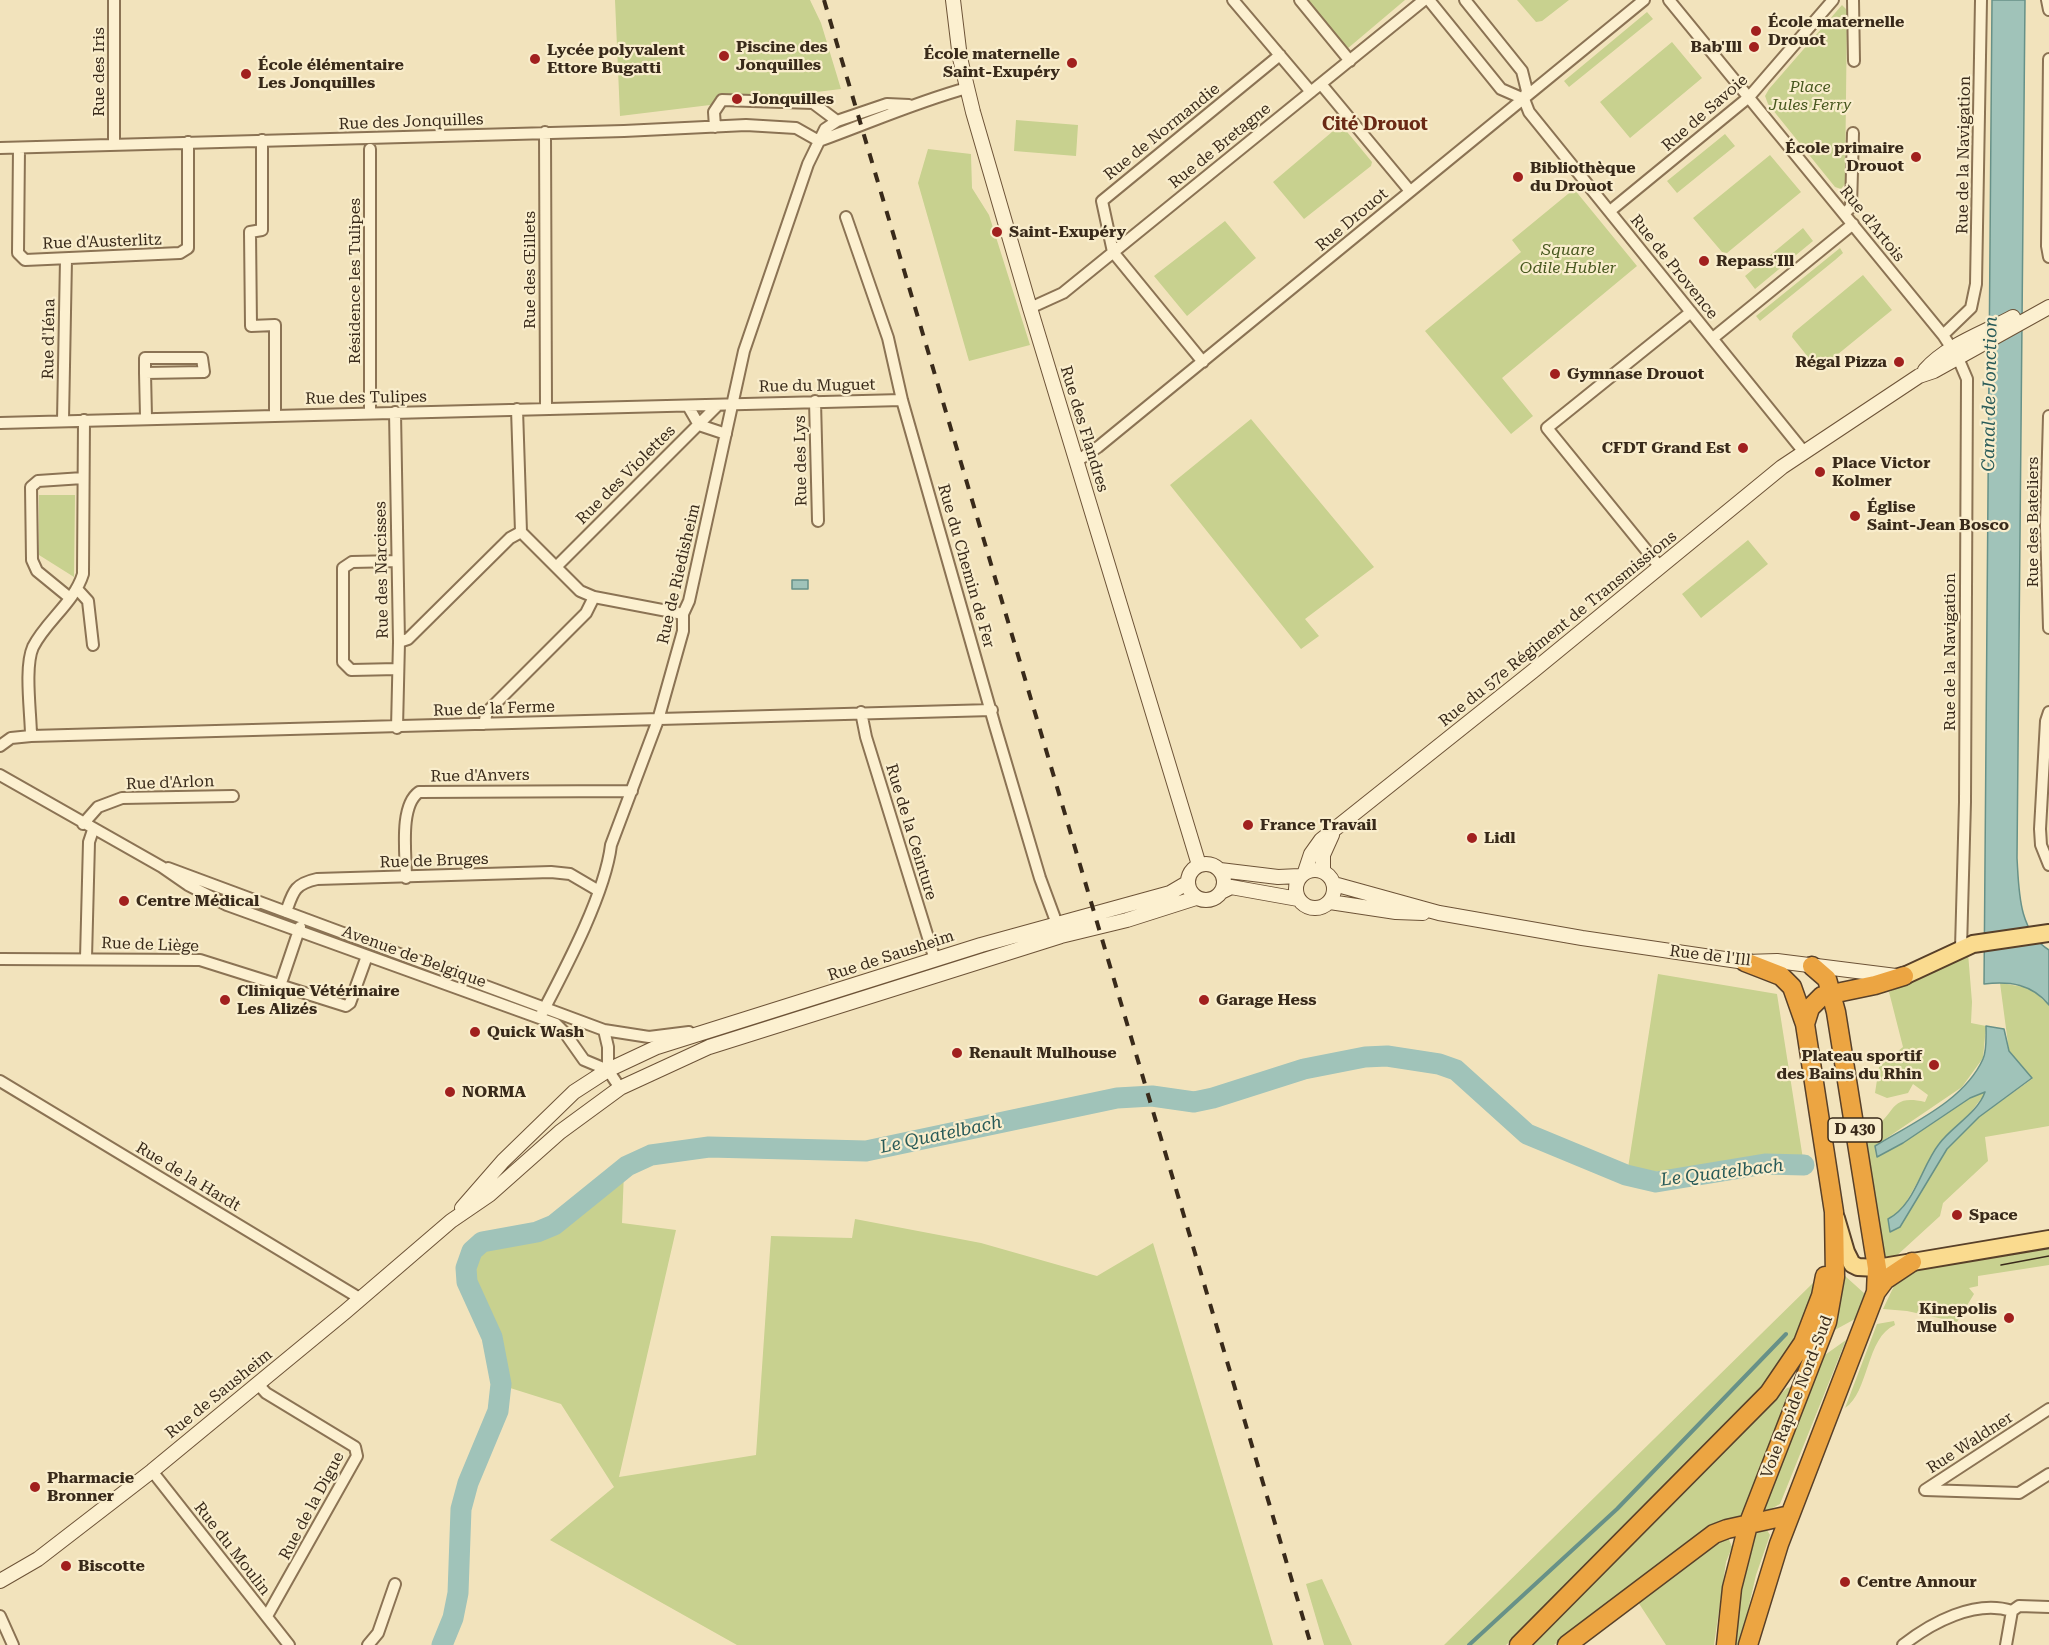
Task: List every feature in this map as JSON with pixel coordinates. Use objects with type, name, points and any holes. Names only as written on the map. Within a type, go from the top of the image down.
[{"type":"highway","name":"Voie Rapide Nord-Sud","points":[[1726,1645],[1732,1588],[1748,1525],[1831,1311],[1834,1277],[1834,1212],[1805,1024],[1792,987],[1781,976],[1745,962]]},
{"type":"highway","name":"D 430","points":[[1748,1645],[1763,1590],[1790,1515],[1876,1292],[1877,1268],[1832,992],[1827,979],[1812,966]]},
{"type":"highway","points":[[1805,1024],[1814,1002],[1832,992],[1875,985],[1904,976]]},
{"type":"highway","points":[[1519,1645],[1769,1394],[1794,1359],[1812,1323],[1821,1296],[1827,1252],[1833,1236]]},
{"type":"highway","points":[[1876,1292],[1885,1280],[1912,1262]]},
{"type":"highway","points":[[1568,1645],[1714,1534],[1790,1515]]},
{"type":"main road","name":"Rue des Flandres","points":[[953,0],[967,88],[1030,308],[1199,865]]},
{"type":"main road","points":[[1804,452],[1956,353],[2042,306]]},
{"type":"main road","name":"Rue du 57e Régiment de Transmissions","points":[[1303,874],[1316,846],[1804,452]]},
{"type":"main road","points":[[1323,871],[1278,877],[1220,870],[1210,864],[1199,865],[1190,872],[1187,883],[1196,898],[1213,899],[1231,887],[1298,899],[1313,908],[1330,902],[1334,885],[1323,871],[1323,855],[1333,833]]},
{"type":"main road","points":[[1220,870],[1224,880],[1221,892]]},
{"type":"main road","points":[[1298,899],[1296,887],[1303,874]]},
{"type":"main road","name":"Rue de Sausheim","points":[[0,1581],[38,1559],[152,1471],[361,1299],[451,1221],[489,1195],[567,1126],[620,1088],[708,1047],[939,974],[1170,892],[1187,883]]},
{"type":"main road","name":"Rue de l'Ill","points":[[1334,885],[1439,913],[1582,938],[1745,962],[1777,961],[1904,976]]},
{"type":"main road","name":"Rue de Sausheim","points":[[451,1221],[503,1161],[574,1092],[608,1070],[657,1047],[700,1031],[935,960],[1059,930],[1127,920],[1196,898]]},
{"type":"main road","name":"Rue de l'Ill","points":[[1330,902],[1396,912],[1439,913]]},
{"type":"main road","points":[[1904,976],[1969,946],[2046,933]]},
{"type":"main road","points":[[935,960],[939,974]]},
{"type":"main road","points":[[1834,1212],[1845,1252],[1852,1264],[1858,1267],[1877,1268],[2049,1239]]},
{"type":"street","name":"Rue des Iris","points":[[114,0],[114,144]]},
{"type":"street","points":[[1233,0],[1311,92]]},
{"type":"street","points":[[1300,0],[1350,61]]},
{"type":"street","name":"Rue de Bretagne","points":[[1030,308],[1056,298],[1424,0]]},
{"type":"street","points":[[1429,0],[1501,88],[1524,99]]},
{"type":"street","name":"Rue de Provence","points":[[1465,0],[1522,71],[1527,91],[1524,99],[1529,112],[1804,452]]},
{"type":"street","name":"Rue Drouot","points":[[1077,461],[1203,362],[1644,0]]},
{"type":"street","name":"Rue d'Artois","points":[[1670,0],[1956,353]]},
{"type":"street","name":"Rue de Savoie","points":[[1610,212],[1749,97],[1833,0]]},
{"type":"street","points":[[1853,0],[1854,61]]},
{"type":"street","name":"Rue de la Navigation","points":[[1943,335],[1971,308],[1976,284],[1981,0]]},
{"type":"street","points":[[2047,0],[2049,10]]},
{"type":"street","name":"Rue de Normandie","points":[[1203,362],[1113,252],[1102,208],[1104,199],[1280,55]]},
{"type":"street","points":[[2049,59],[2047,246],[2049,257]]},
{"type":"street","points":[[1321,84],[1410,191]]},
{"type":"street","points":[[819,141],[895,113],[909,105],[967,88]]},
{"type":"street","points":[[715,127],[714,112],[722,100],[813,103],[837,121],[887,104],[909,105]]},
{"type":"street","name":"Rue de Riedisheim","points":[[540,1017],[599,891],[609,861],[611,845],[658,720],[682,631],[683,614],[689,601],[744,351],[808,164],[825,129],[837,121]]},
{"type":"street","name":"Rue des Jonquilles","points":[[0,148],[786,126],[796,128],[819,141]]},
{"type":"street","name":"Rue des Œillets","points":[[545,132],[546,408]]},
{"type":"street","points":[[1844,214],[1851,207],[1853,133]]},
{"type":"street","points":[[262,140],[262,230],[250,232],[251,326],[275,325],[275,415]]},
{"type":"street","name":"Rue d'Austerlitz","points":[[19,148],[18,253],[25,260],[66,259],[180,253],[188,248],[188,142]]},
{"type":"street","name":"Résidence les Tulipes","points":[[370,149],[370,412]]},
{"type":"street","name":"Rue du Chemin de Fer","points":[[846,217],[888,338],[902,400],[1040,878],[1059,930]]},
{"type":"street","points":[[1713,338],[1853,224]]},
{"type":"street","name":"Rue d'Iéna","points":[[63,420],[66,259]]},
{"type":"street","points":[[1660,567],[1547,428],[1691,312]]},
{"type":"street","name":"Rue de la Navigation","points":[[1956,353],[1967,379],[1965,802],[1969,946]]},
{"type":"street","points":[[145,373],[204,372],[202,357],[145,358],[145,373],[146,417]]},
{"type":"street","name":"Rue du Muguet","points":[[732,404],[902,400]]},
{"type":"street","name":"Rue des Lys","points":[[815,401],[818,521]]},
{"type":"street","name":"Rue des Tulipes","points":[[0,423],[146,417],[732,404]]},
{"type":"street","name":"Rue des Violettes","points":[[556,567],[718,405]]},
{"type":"street","points":[[688,406],[699,425],[726,435]]},
{"type":"street","points":[[517,410],[521,532],[580,591],[594,597],[683,614]]},
{"type":"street","name":"Rue des Narcisses","points":[[395,411],[399,642],[397,728]]},
{"type":"street","name":"Rue des Bateliers","points":[[2049,417],[2049,628]]},
{"type":"street","points":[[31,736],[29,661],[33,648],[78,590],[83,574],[84,420]]},
{"type":"street","points":[[70,598],[37,571],[32,560],[31,487],[38,481],[83,478]]},
{"type":"street","points":[[399,642],[408,639],[510,538],[521,532]]},
{"type":"street","points":[[397,561],[352,562],[343,568],[343,662],[351,669],[398,669]]},
{"type":"street","points":[[78,590],[88,601],[93,645]]},
{"type":"street","points":[[484,724],[487,712],[586,613],[594,597]]},
{"type":"street","name":"Rue de la Ferme","points":[[0,746],[11,738],[31,736],[397,728],[861,712],[992,710]]},
{"type":"street","name":"Rue de la Ceinture","points":[[861,712],[866,737],[935,960]]},
{"type":"street","points":[[2049,712],[2046,721],[2040,829],[2042,845],[2049,865]]},
{"type":"street","name":"Avenue de Belgique","points":[[0,775],[162,867],[188,885],[227,905],[556,1024],[566,1033],[584,1060],[608,1070]]},
{"type":"street","name":"Rue d'Anvers","points":[[406,878],[407,808],[412,797],[419,792],[632,791]]},
{"type":"street","name":"Rue d'Arlon","points":[[88,827],[98,807],[122,798],[232,796]]},
{"type":"street","name":"Rue de Liège","points":[[86,958],[88,827]]},
{"type":"street","name":"Avenue de Belgique","points":[[162,867],[546,1006],[604,1030],[650,1037],[700,1031]]},
{"type":"street","name":"Rue de Bruges","points":[[286,912],[292,894],[302,882],[317,879],[551,872],[570,874],[599,891]]},
{"type":"street","points":[[280,986],[303,919]]},
{"type":"street","name":"Rue de Liège","points":[[0,959],[200,960],[345,1006],[350,1003],[367,956]]},
{"type":"street","points":[[604,1030],[608,1047],[608,1070],[620,1088]]},
{"type":"street","name":"Rue de la Hardt","points":[[0,1081],[361,1299]]},
{"type":"street","name":"Rue de la Digue","points":[[258,1384],[266,1393],[355,1447],[357,1456],[267,1616]]},
{"type":"street","name":"Rue Waldner","points":[[2049,1409],[1925,1490],[2019,1493],[2049,1474]]},
{"type":"street","name":"Rue du Moulin","points":[[152,1471],[289,1645]]},
{"type":"street","points":[[1947,1476],[1946,1484],[1954,1491]]},
{"type":"street","points":[[368,1645],[378,1633],[395,1584]]},
{"type":"street","points":[[2006,1645],[2012,1611],[2019,1606],[2049,1607]]},
{"type":"street","points":[[1903,1645],[1923,1629],[1959,1614],[1998,1607],[2012,1611]]},
{"type":"street","points":[[0,1616],[13,1645]]},
{"type":"green space","name":"Piscine des Jonquilles","points":[[615,0],[810,0],[821,23],[841,89],[620,116]]},
{"type":"green space","points":[[1307,0],[1405,0],[1347,49]]},
{"type":"green space","points":[[1517,0],[1569,0],[1542,21],[1536,22]]},
{"type":"green space","name":"Place Jules Ferry","points":[[1842,5],[1847,10],[1845,184],[1841,189],[1835,187],[1768,104],[1765,96]]},
{"type":"green space","points":[[1647,12],[1653,19],[1569,87],[1564,81]]},
{"type":"green space","points":[[1672,42],[1702,78],[1630,138],[1600,102]]},
{"type":"green space","points":[[1016,120],[1078,125],[1076,156],[1014,151]]},
{"type":"green space","points":[[1339,126],[1343,127],[1372,162],[1371,166],[1304,219],[1273,182]]},
{"type":"green space","points":[[1725,134],[1735,146],[1677,193],[1667,181]]},
{"type":"green space","points":[[928,149],[971,154],[972,188],[989,215],[1030,345],[969,361],[918,183]]},
{"type":"green space","points":[[1770,155],[1801,192],[1727,253],[1722,252],[1693,218]]},
{"type":"green space","name":"Square Odile Hubler","points":[[1574,189],[1637,266],[1502,378],[1533,416],[1511,434],[1425,331],[1521,252],[1512,240]]},
{"type":"green space","points":[[1225,221],[1256,258],[1187,316],[1154,276]]},
{"type":"green space","points":[[1803,228],[1813,241],[1755,289],[1745,276]]},
{"type":"green space","points":[[1840,248],[1843,253],[1760,321],[1756,316]]},
{"type":"green space","points":[[1863,275],[1892,310],[1821,368],[1816,367],[1792,337],[1793,333]]},
{"type":"green space","points":[[1251,419],[1374,567],[1305,619],[1319,636],[1301,649],[1170,485]]},
{"type":"green space","points":[[39,495],[75,495],[74,577],[39,555]]},
{"type":"green space","points":[[1748,540],[1768,564],[1701,618],[1682,594]]},
{"type":"green space","points":[[1968,953],[1972,1002],[1971,1023],[1986,1026],[1983,1058],[1962,1087],[1875,1146],[1876,1157],[1970,1098],[1986,1092],[1971,1112],[1939,1144],[1900,1213],[1900,1227],[1947,1149],[1979,1117],[2032,1079],[2009,1051],[2000,983],[2030,988],[2049,1005],[2049,1126],[1985,1137],[1988,1161],[1943,1203],[1940,1216],[1893,1259],[1882,1258],[1866,1133],[1876,1127],[1898,1104],[1913,1100],[1925,1102],[1928,1095],[1913,1084],[1908,1093],[1887,1098],[1875,1093],[1879,1067],[1903,1047],[1889,992]]},
{"type":"green space","points":[[1658,974],[1777,994],[1803,1159],[1761,1158],[1670,1173],[1628,1168]]},
{"type":"green space","points":[[624,1171],[622,1223],[676,1230],[619,1477],[756,1455],[771,1236],[852,1238],[855,1219],[981,1243],[1097,1276],[1153,1243],[1273,1645],[737,1645],[550,1540],[614,1487],[561,1404],[507,1387],[495,1336],[473,1271],[485,1247],[556,1232]]},
{"type":"green space","points":[[2049,1248],[2049,1265],[1978,1276],[1978,1286],[1969,1288],[1974,1294],[1957,1322],[1907,1311],[1883,1309],[1894,1286],[1914,1271]]},
{"type":"green space","points":[[1844,1275],[1865,1294],[1855,1319],[1833,1331]]},
{"type":"green space","points":[[1813,1283],[1817,1295],[1779,1372],[1525,1629],[1506,1645],[1444,1645]]},
{"type":"green space","points":[[1894,1321],[1895,1325],[1878,1341],[1859,1390],[1853,1401],[1845,1408],[1877,1324]]},
{"type":"green space","points":[[1846,1340],[1780,1504],[1765,1512],[1761,1510],[1822,1357]]},
{"type":"green space","points":[[1791,1387],[1742,1517],[1707,1530],[1554,1645],[1526,1645],[1787,1388]]},
{"type":"green space","points":[[1767,1530],[1770,1535],[1756,1575],[1740,1645],[1733,1645],[1739,1589],[1753,1534]]},
{"type":"green space","points":[[1728,1537],[1732,1547],[1726,1562],[1714,1645],[1666,1645],[1638,1602],[1722,1538]]},
{"type":"green space","points":[[1322,1579],[1352,1645],[1324,1645],[1306,1584]]},
{"type":"water","name":"Canal de Jonction","points":[[1992,0],[2025,0],[2017,858],[2020,896],[2026,921],[2031,932],[2049,950],[2049,1005],[2028,988],[2003,983],[1984,984]]},
{"type":"water","points":[[792,580],[808,580],[808,589],[792,589]]},
{"type":"water","points":[[1986,1026],[2004,1029],[2009,1051],[2032,1078],[1979,1117],[1947,1149],[1900,1227],[1890,1232],[1888,1219],[1905,1205],[1939,1144],[1976,1107],[1985,1092],[1970,1098],[1903,1143],[1877,1157],[1875,1146],[1936,1110],[1963,1087],[1983,1059],[1986,1047]]},
{"type":"waterway","name":"Le Quatelbach","points":[[442,1645],[453,1618],[458,1593],[461,1509],[468,1483],[498,1411],[501,1384],[492,1337],[467,1282],[466,1268],[472,1251],[482,1242],[537,1232],[554,1225],[627,1166],[651,1155],[709,1147],[866,1151],[1117,1098],[1152,1096],[1194,1102],[1304,1069],[1365,1057],[1387,1056],[1439,1064],[1456,1070],[1527,1134],[1626,1175],[1656,1182],[1765,1164],[1804,1165]]},
{"type":"waterway","points":[[1469,1645],[1617,1509],[1786,1334]]},
{"type":"tram line","points":[[2001,1265],[2049,1256]]},
{"type":"railway","points":[[824,0],[1311,1645]]},
{"type":"place","name":"École maternelle Drouot","points":[[1756,31]]},
{"type":"place","name":"Bab'Ill","points":[[1754,47]]},
{"type":"place","name":"Piscine des Jonquilles","points":[[724,56]]},
{"type":"place","name":"Lycée polyvalent Ettore Bugatti","points":[[535,59]]},
{"type":"place","name":"École maternelle Saint-Exupéry","points":[[1072,63]]},
{"type":"place","name":"École élémentaire Les Jonquilles","points":[[246,74]]},
{"type":"place","name":"Jonquilles","points":[[737,99]]},
{"type":"place","name":"École primaire Drouot","points":[[1916,157]]},
{"type":"place","name":"Bibliothèque du Drouot","points":[[1518,177]]},
{"type":"place","name":"Saint-Exupéry","points":[[997,232]]},
{"type":"place","name":"Repass'Ill","points":[[1704,261]]},
{"type":"place","name":"Régal Pizza","points":[[1899,362]]},
{"type":"place","name":"Gymnase Drouot","points":[[1555,374]]},
{"type":"place","name":"CFDT Grand Est","points":[[1743,448]]},
{"type":"place","name":"Place Victor Kolmer","points":[[1820,472]]},
{"type":"place","name":"Église Saint-Jean Bosco","points":[[1855,516]]},
{"type":"place","name":"France Travail","points":[[1248,825]]},
{"type":"place","name":"Lidl","points":[[1472,838]]},
{"type":"place","name":"Centre Médical","points":[[124,901]]},
{"type":"place","name":"Clinique Vétérinaire Les Alizés","points":[[225,1000]]},
{"type":"place","name":"Garage Hess","points":[[1204,1000]]},
{"type":"place","name":"Quick Wash","points":[[475,1032]]},
{"type":"place","name":"Renault Mulhouse","points":[[957,1053]]},
{"type":"place","name":"Plateau sportif des Bains du Rhin","points":[[1934,1065]]},
{"type":"place","name":"NORMA","points":[[450,1092]]},
{"type":"place","name":"Space","points":[[1957,1215]]},
{"type":"place","name":"Kinepolis Mulhouse","points":[[2009,1318]]},
{"type":"place","name":"Pharmacie Bronner","points":[[35,1487]]},
{"type":"place","name":"Biscotte","points":[[66,1566]]},
{"type":"place","name":"Centre Annour","points":[[1845,1582]]},
{"type":"district","name":"Cité Drouot","points":[[1375,125]]}]
